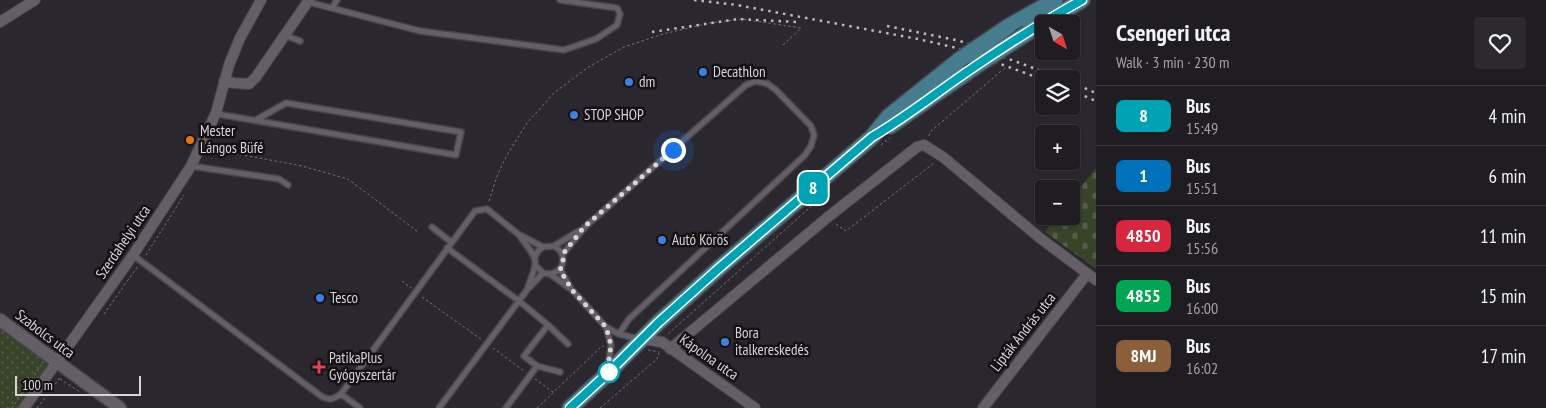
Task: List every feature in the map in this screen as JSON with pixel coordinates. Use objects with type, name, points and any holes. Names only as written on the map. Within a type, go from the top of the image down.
[{"type":"main road","points":[[876,141],[889,116],[960,60],[1009,26],[1055,0]]},
{"type":"main road","points":[[570,408],[718,269],[876,141],[895,123],[1027,32],[1082,0]]},
{"type":"street","points":[[0,22],[35,0]]},
{"type":"street","name":"Szerdahelyi utca","points":[[24,408],[133,255],[192,166],[216,113],[224,80],[240,38],[261,0]]},
{"type":"street","points":[[224,80],[249,84],[308,1]]},
{"type":"street","points":[[666,345],[917,148],[924,145],[943,157],[1040,238],[1096,280]]},
{"type":"street","name":"Lipták András utca","points":[[983,408],[1087,274]]},
{"type":"street","name":"Szabolcs utca","points":[[0,321],[52,369],[120,408]]},
{"type":"street","name":"Kápolna utca","points":[[642,339],[666,345],[755,408]]},
{"type":"lane","points":[[332,8],[337,0]]},
{"type":"lane","points":[[308,1],[420,32],[564,50],[596,38],[617,25],[620,14],[618,8],[560,0]]},
{"type":"lane","points":[[284,35],[300,41]]},
{"type":"lane","points":[[527,290],[536,266],[535,257],[538,250],[543,247],[554,246],[584,227],[746,85],[756,81],[768,84],[811,126],[814,135],[811,146],[805,155],[629,319],[619,334]]},
{"type":"lane","points":[[216,113],[256,120],[456,155],[461,132],[286,103],[256,120]]},
{"type":"lane","points":[[192,166],[278,179],[288,185]]},
{"type":"lane","points":[[133,255],[322,396],[334,399],[340,394],[475,210],[487,209],[518,234],[543,247]]},
{"type":"lane","points":[[432,227],[451,242]]},
{"type":"lane","points":[[536,266],[543,273],[550,274],[560,270],[563,263],[563,254],[584,227]]},
{"type":"lane","points":[[518,234],[535,257]]},
{"type":"lane","points":[[554,246],[563,254]]},
{"type":"lane","points":[[447,248],[519,301],[568,344]]},
{"type":"lane","points":[[560,270],[572,290]]},
{"type":"lane","points":[[439,408],[527,290],[543,273]]},
{"type":"lane","points":[[550,274],[572,290],[606,327],[619,334],[642,339]]},
{"type":"lane","points":[[548,325],[524,356],[537,366],[560,372]]},
{"type":"lane","points":[[606,327],[611,345],[607,374]]},
{"type":"lane","points":[[506,408],[537,366]]},
{"type":"lane","points":[[340,394],[360,408]]},
{"type":"path","points":[[487,209],[497,176],[507,155],[527,123],[554,93],[602,59],[624,47],[663,34],[710,23],[742,19],[800,28],[783,45]]},
{"type":"path","points":[[924,145],[930,132],[1006,67]]},
{"type":"path","points":[[876,141],[895,134]]},
{"type":"path","points":[[208,148],[216,152],[302,166],[348,179],[418,232]]},
{"type":"path","points":[[828,217],[846,231],[943,157]]},
{"type":"path","points":[[600,408],[657,359],[666,345],[670,331],[817,201]]},
{"type":"path","points":[[402,281],[553,392]]},
{"type":"path","points":[[537,408],[601,347],[611,345]]},
{"type":"path","points":[[37,408],[50,392],[52,369]]},
{"type":"path","points":[[52,369],[81,393]]},
{"type":"path","points":[[12,408],[52,369]]},
{"type":"green space","points":[[1096,168],[1096,269],[1045,232],[1050,225],[1080,225],[1080,188]]},
{"type":"green space","points":[[0,323],[53,363],[21,408],[0,408]]},
{"type":"railway","points":[[694,0],[737,5],[918,39],[957,48],[1035,77]]},
{"type":"railway","points":[[652,32],[738,19],[796,22]]},
{"type":"railway","points":[[887,26],[960,41],[1039,70]]},
{"type":"railway","points":[[1080,86],[1096,93]]},
{"type":"railway","points":[[1080,94],[1096,101]]},
{"type":"bus line","name":"8","points":[[570,408],[658,323],[718,269],[872,137],[1027,32],[1082,0]]},
{"type":"place","name":"Decathlon","points":[[703,72]]},
{"type":"place","name":"dm","points":[[629,82]]},
{"type":"place","name":"STOP SHOP","points":[[574,115]]},
{"type":"place","name":"Mester Lángos Büfé","points":[[190,140]]},
{"type":"place","name":"Autó Körös","points":[[662,240]]},
{"type":"place","name":"Tesco","points":[[320,298]]},
{"type":"place","name":"Bora italkereskedés","points":[[725,342]]},
{"type":"place","name":"PatikaPlus Gyógyszertár","points":[[319,367]]},
{"type":"route","points":[[609,372],[607,374],[611,345],[606,327],[572,290],[560,270],[564,259],[563,254],[584,227],[673,150]]}]
